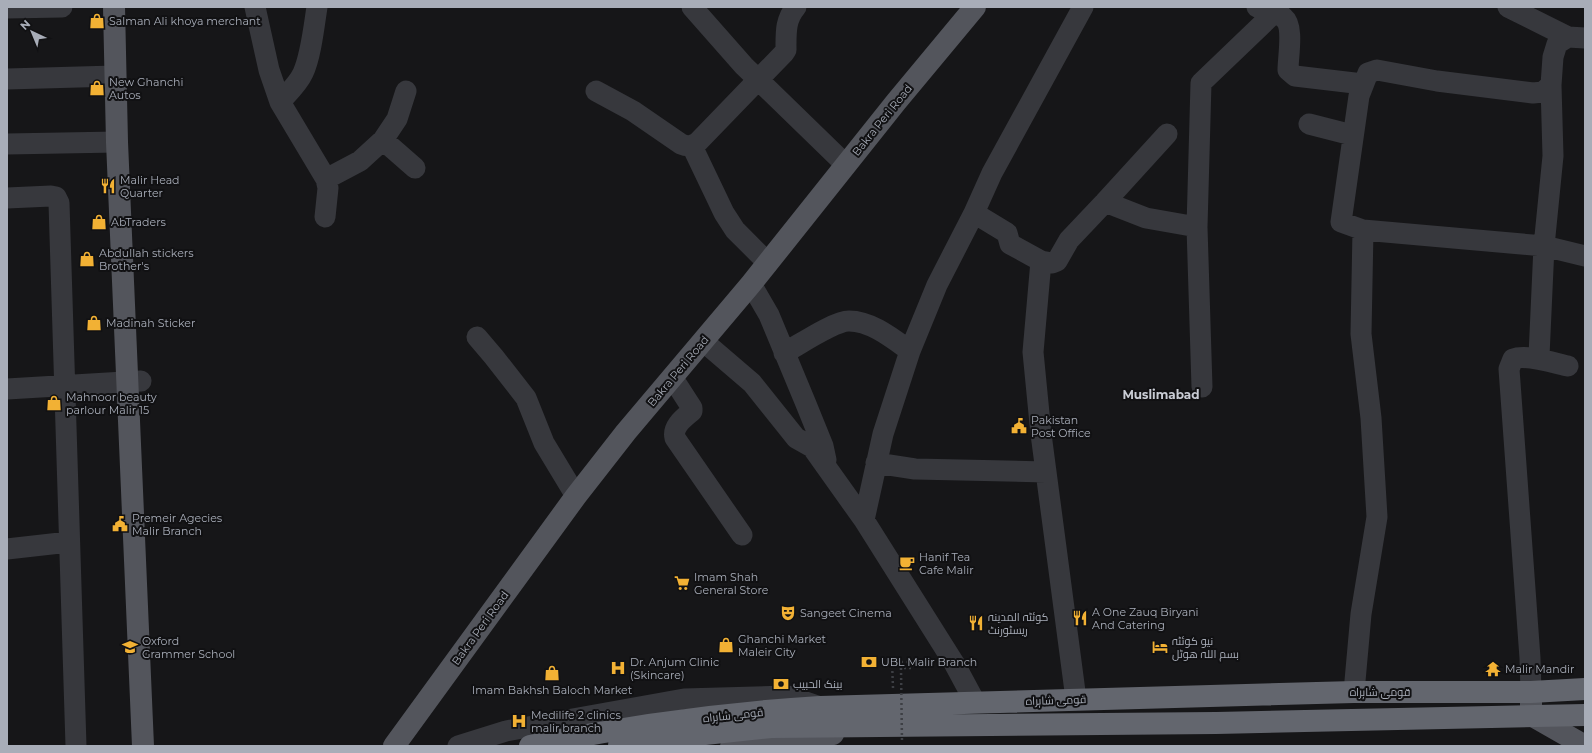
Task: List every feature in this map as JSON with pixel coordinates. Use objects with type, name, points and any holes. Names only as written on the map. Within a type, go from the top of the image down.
[{"type":"highway","name":"قومی شاہراہ","points":[[619,746],[772,719],[820,707],[1354,692],[1531,692],[1585,689]]},
{"type":"highway","name":"قومی شاہراہ","points":[[530,746],[567,738],[669,722],[772,719],[862,727],[1585,715]]},
{"type":"main road","points":[[114,7],[117,142],[134,381],[153,746]]},
{"type":"main road","points":[[126,7],[143,746]]},
{"type":"main road","name":"Bakra Peri Road","points":[[394,746],[576,496],[626,432],[751,284],[969,9]]},
{"type":"main road","points":[[1531,692],[1531,715],[1585,745]]},
{"type":"main road","points":[[731,746],[812,741],[862,727]]},
{"type":"street","points":[[7,8],[62,7]]},
{"type":"street","points":[[255,7],[269,70],[280,102],[326,179],[328,188],[325,216]]},
{"type":"street","points":[[280,102],[294,87],[303,73],[313,39],[317,7]]},
{"type":"street","points":[[692,7],[758,80],[846,165]]},
{"type":"street","points":[[596,91],[633,111],[681,144],[692,146],[697,143],[785,52],[788,19],[796,7]]},
{"type":"street","points":[[864,520],[883,434],[910,351],[937,285],[974,213],[992,172],[1083,7]]},
{"type":"street","points":[[1508,7],[1576,38]]},
{"type":"street","points":[[1202,387],[1197,227],[1201,83],[1270,9],[1284,18],[1289,24],[1288,70],[1295,76],[1363,84]]},
{"type":"street","points":[[1539,356],[1544,246],[1553,156],[1551,86],[1553,57],[1557,44],[1576,38]]},
{"type":"street","points":[[1551,86],[1543,92],[1533,93],[1437,81],[1377,70],[1368,73],[1359,96],[1352,135],[1341,222],[1363,230],[1544,246],[1585,256]]},
{"type":"street","points":[[7,79],[115,76]]},
{"type":"street","points":[[326,179],[360,161],[383,140],[397,119],[406,91]]},
{"type":"street","points":[[1308,124],[1352,135]]},
{"type":"street","points":[[974,213],[1007,233],[1010,244],[1041,261],[1052,263],[1057,261],[1069,240],[1106,202],[1167,134]]},
{"type":"street","points":[[383,140],[415,168]]},
{"type":"street","points":[[7,144],[117,142]]},
{"type":"street","points":[[692,146],[724,213],[731,224],[735,230],[768,262]]},
{"type":"street","points":[[7,198],[51,196],[56,197],[59,203],[76,746]]},
{"type":"street","points":[[1106,202],[1146,218],[1197,227]]},
{"type":"street","points":[[1354,692],[1361,614],[1377,517],[1371,418],[1361,334],[1363,230]]},
{"type":"street","points":[[1041,261],[1033,352],[1046,472],[1076,699]]},
{"type":"street","points":[[751,284],[769,315],[824,446],[826,467]]},
{"type":"street","points":[[784,353],[826,329],[847,321],[855,322],[878,330],[910,351]]},
{"type":"street","points":[[477,337],[526,398],[544,443],[576,496]]},
{"type":"street","points":[[703,341],[752,383],[796,438],[812,447],[864,520],[954,663],[975,702]]},
{"type":"street","points":[[1531,692],[1530,658],[1509,369],[1513,359],[1517,358],[1538,360],[1568,366]]},
{"type":"street","points":[[672,377],[692,408],[692,410],[675,427],[673,433],[675,438],[742,535]]},
{"type":"street","points":[[7,390],[134,381]]},
{"type":"street","points":[[876,463],[915,469],[1046,472]]},
{"type":"street","points":[[7,549],[69,542]]},
{"type":"street","points":[[458,746],[506,730],[684,699],[788,696],[820,707]]},
{"type":"path","points":[[893,705],[892,662],[913,662],[913,668],[901,668],[902,742]]},
{"type":"place","name":"Salman Ali khoya merchant","points":[[97,21]]},
{"type":"place","name":"New Ghanchi Autos","points":[[97,88]]},
{"type":"place","name":"Malir Head Quarter","points":[[108,186]]},
{"type":"place","name":"AbTraders","points":[[99,222]]},
{"type":"place","name":"Abdullah stickers Brother's","points":[[87,259]]},
{"type":"place","name":"Madinah Sticker","points":[[94,323]]},
{"type":"place","name":"Mahnoor beauty parlour Malir 15","points":[[54,403]]},
{"type":"place","name":"Pakistan Post Office","points":[[1019,426]]},
{"type":"place","name":"Premeir Agecies Malir Branch","points":[[120,524]]},
{"type":"place","name":"Hanif Tea Cafe Malir","points":[[907,563]]},
{"type":"place","name":"Imam Shah General Store","points":[[682,583]]},
{"type":"place","name":"Sangeet Cinema","points":[[788,613]]},
{"type":"place","name":"A One Zauq Biryani And Catering","points":[[1080,618]]},
{"type":"place","name":"کوئٹہ المدینہ ریسٹورنٹ","points":[[976,623]]},
{"type":"place","name":"Ghanchi Market Maleir City","points":[[726,645]]},
{"type":"place","name":"Oxford Grammer School","points":[[130,647]]},
{"type":"place","name":"نیو کوئٹہ بسم اللہ ھوٹل","points":[[1160,647]]},
{"type":"place","name":"UBL Malir Branch","points":[[869,662]]},
{"type":"place","name":"Dr. Anjum Clinic (Skincare)","points":[[618,668]]},
{"type":"place","name":"Malir Mandir","points":[[1493,669]]},
{"type":"place","name":"Imam Bakhsh Baloch Market","points":[[552,673]]},
{"type":"place","name":"بينک الحبيب","points":[[781,684]]},
{"type":"place","name":"Medilife 2 clinics malir branch","points":[[519,721]]},
{"type":"district","name":"Muslimabad","points":[[1161,394]]}]
